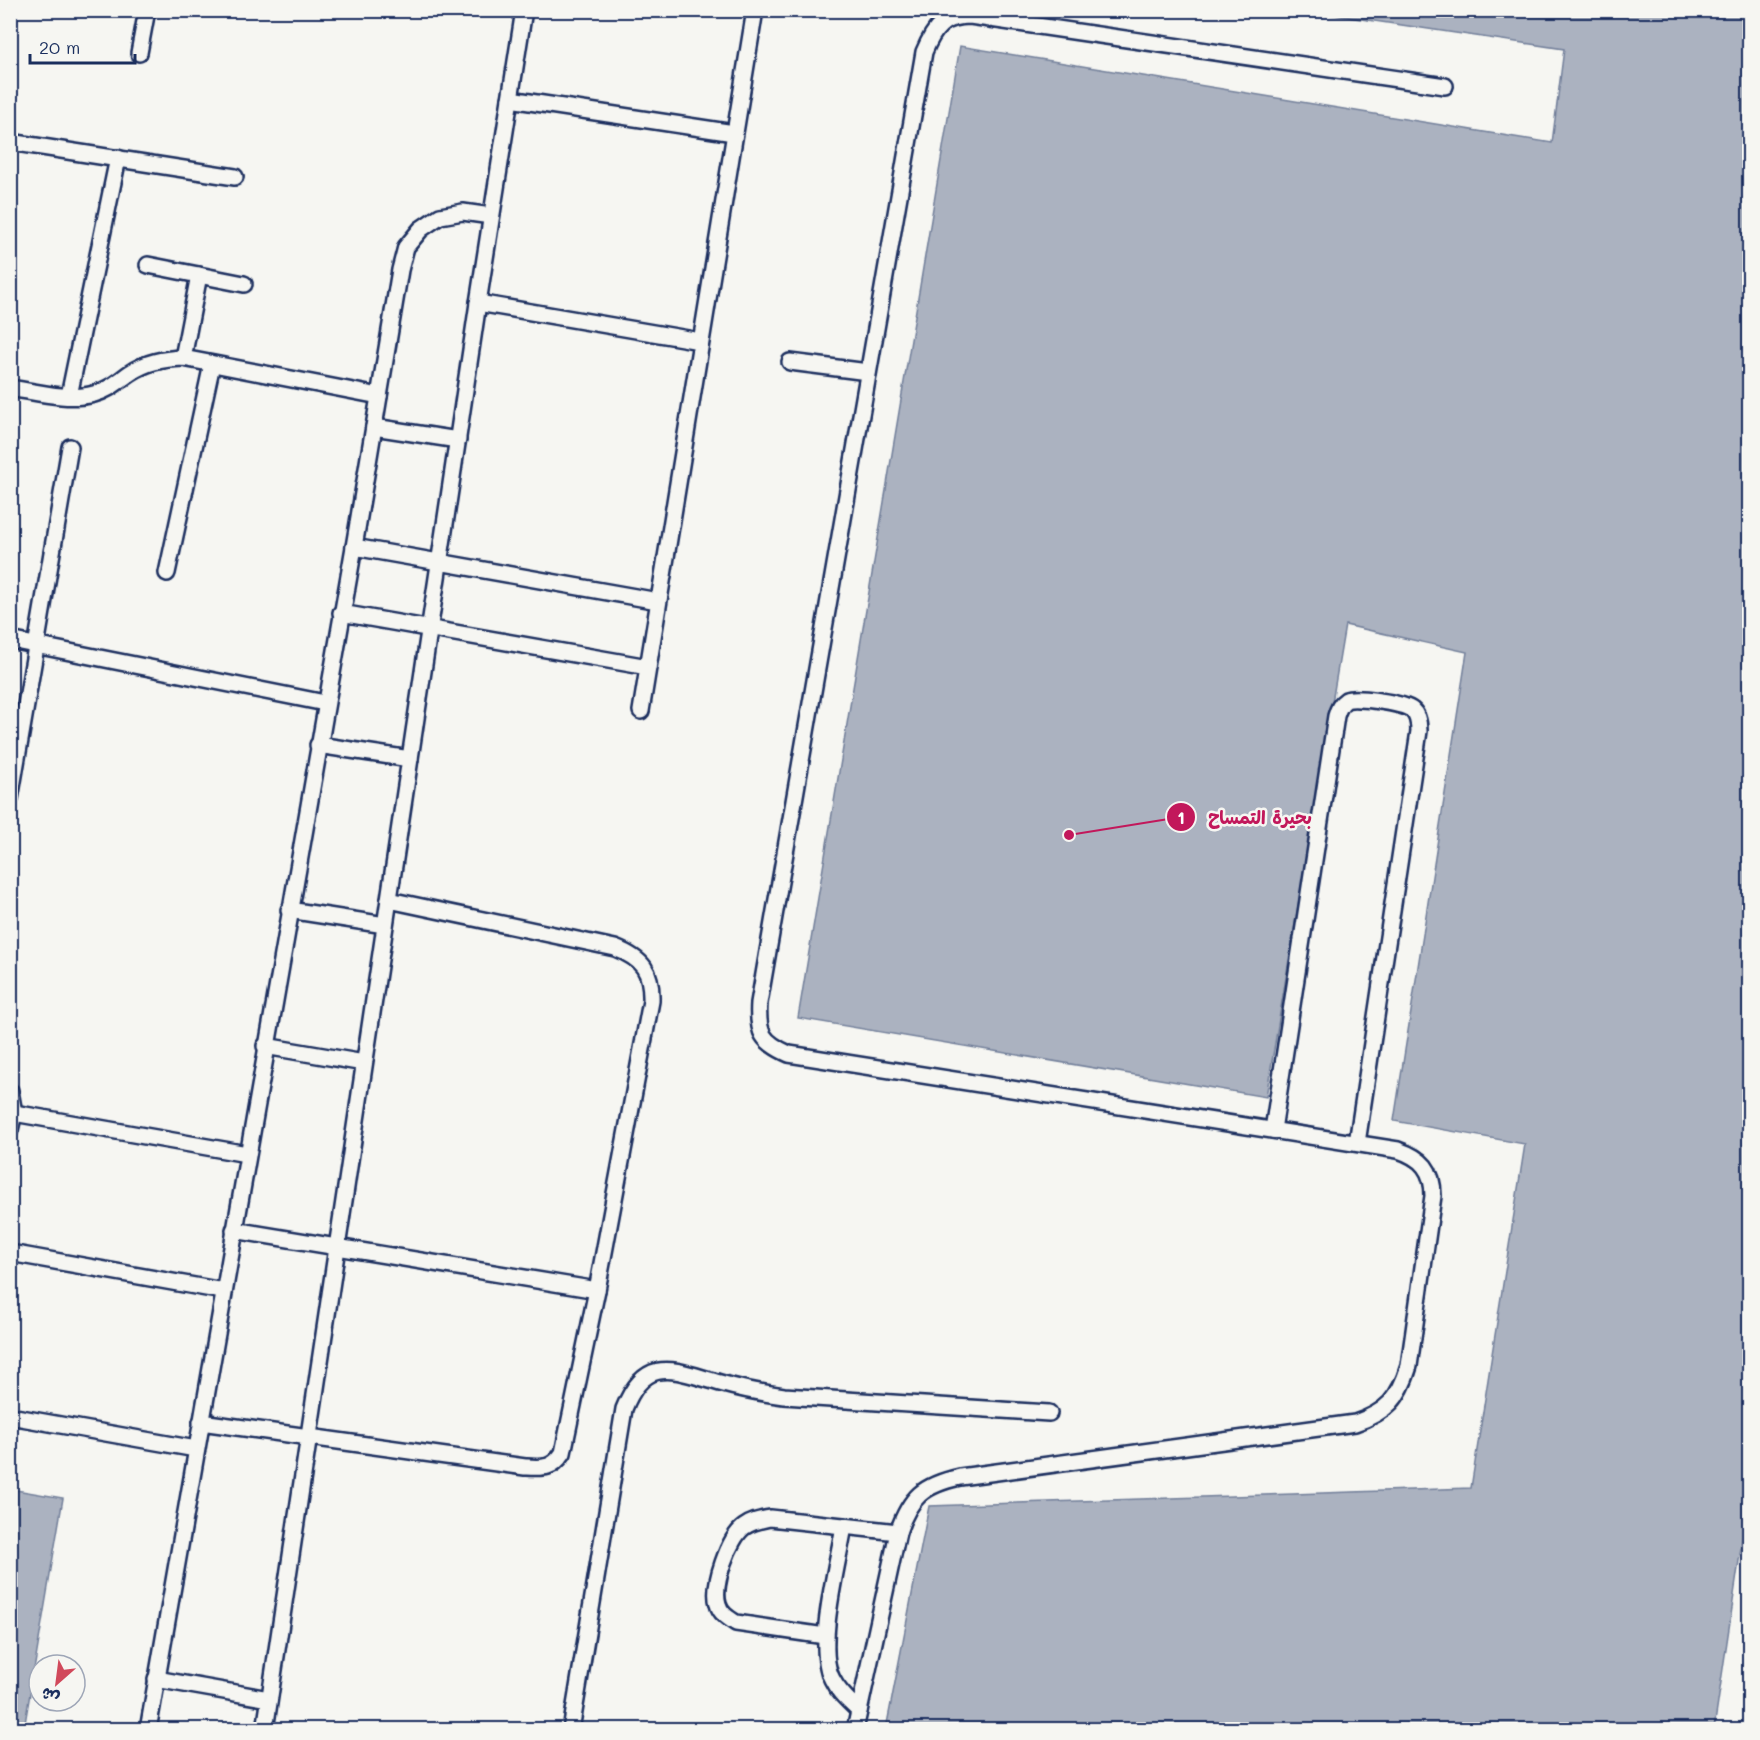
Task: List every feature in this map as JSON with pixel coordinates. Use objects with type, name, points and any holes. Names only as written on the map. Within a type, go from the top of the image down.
[{"type":"lane","points":[[139,53],[147,10]]},
{"type":"lane","points":[[265,1730],[491,216],[524,10]]},
{"type":"lane","points":[[641,711],[754,10]]},
{"type":"lane","points":[[855,1730],[898,1532],[905,1511],[919,1494],[938,1482],[960,1477],[1355,1423],[1374,1416],[1391,1404],[1403,1386],[1409,1366],[1433,1197],[1433,1184],[1426,1167],[1414,1155],[1398,1150],[789,1054],[774,1047],[761,1035],[758,1021],[759,1003],[924,52],[931,36],[941,24],[956,16],[970,16],[1445,86]]},
{"type":"lane","points":[[510,99],[734,133]]},
{"type":"lane","points":[[10,142],[235,177]]},
{"type":"lane","points":[[69,396],[118,158]]},
{"type":"lane","points":[[148,1730],[265,1046],[354,547],[399,270],[406,247],[421,229],[440,216],[463,212],[491,216]]},
{"type":"lane","points":[[148,265],[244,284]]},
{"type":"lane","points":[[183,358],[199,275]]},
{"type":"lane","points":[[478,303],[700,341]]},
{"type":"lane","points":[[10,388],[69,396],[92,395],[113,387],[146,364],[164,359],[183,358],[379,396]]},
{"type":"lane","points":[[790,362],[868,372]]},
{"type":"lane","points":[[167,573],[212,364]]},
{"type":"lane","points":[[374,428],[458,440]]},
{"type":"lane","points":[[10,799],[70,447]]},
{"type":"lane","points":[[354,547],[658,602]]},
{"type":"lane","points":[[341,613],[648,667]]},
{"type":"lane","points":[[10,640],[325,703]]},
{"type":"lane","points":[[1273,1130],[1336,716],[1339,707],[1345,701],[1353,698],[1362,699],[1404,706],[1411,710],[1419,723],[1419,732],[1357,1143]]},
{"type":"lane","points":[[318,745],[410,759]]},
{"type":"lane","points":[[201,1422],[525,1467],[543,1468],[556,1464],[563,1453],[597,1290],[651,1001],[651,984],[645,967],[632,955],[615,948],[389,900]]},
{"type":"lane","points":[[289,910],[385,925]]},
{"type":"lane","points":[[265,1046],[364,1063]]},
{"type":"lane","points":[[10,1091],[14,1113],[10,1130]]},
{"type":"lane","points":[[14,1113],[247,1154]]},
{"type":"lane","points":[[234,1230],[597,1290]]},
{"type":"lane","points":[[10,1253],[224,1291]]},
{"type":"lane","points":[[571,1730],[624,1409],[632,1390],[646,1376],[665,1369],[685,1372],[750,1391],[784,1396],[1049,1413]]},
{"type":"lane","points":[[10,1416],[196,1449]]},
{"type":"lane","points":[[825,1636],[736,1623],[725,1616],[718,1604],[716,1590],[734,1537],[756,1520],[770,1518],[898,1532]]},
{"type":"lane","points":[[844,1526],[825,1636],[825,1658],[831,1678],[843,1696],[860,1711]]},
{"type":"lane","points":[[156,1680],[269,1699]]},
{"type":"shaded area","points":[[1307,11],[1749,11],[1750,1487],[1714,1729],[886,1729],[929,1506],[1471,1488],[1525,1144],[1394,1121],[1467,652],[1345,625],[1266,1097],[798,1018],[960,46],[1552,143],[1564,49]]},
{"type":"shaded area","points":[[10,1489],[63,1498],[37,1653],[27,1653],[27,1711],[24,1729],[11,1729]]},
{"type":"place","name":"بحيرة التمساح","points":[[1069,835]]}]
